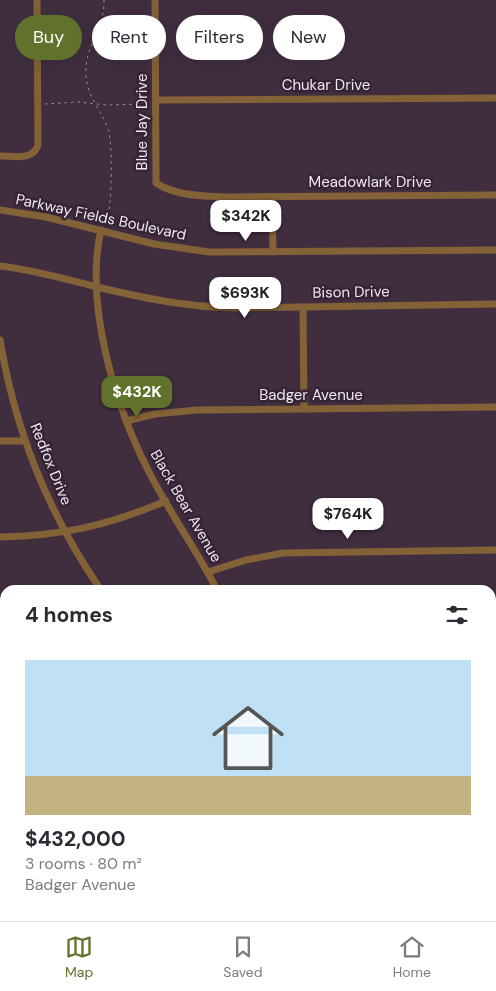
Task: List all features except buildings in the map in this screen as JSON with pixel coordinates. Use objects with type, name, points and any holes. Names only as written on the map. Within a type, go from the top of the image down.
[{"type":"street","points":[[0,156],[28,156],[34,153],[38,145],[37,0]]},
{"type":"street","name":"Blue Jay Drive","points":[[155,0],[156,183]]},
{"type":"street","name":"Chukar Drive","points":[[156,100],[496,98]]},
{"type":"street","name":"Meadowlark Drive","points":[[156,183],[171,191],[199,196],[496,195]]},
{"type":"street","points":[[272,197],[273,252]]},
{"type":"street","name":"Parkway Fields Boulevard","points":[[0,210],[46,217],[154,244],[223,253],[496,250]]},
{"type":"street","name":"Black Bear Avenue","points":[[101,230],[96,258],[96,286],[99,312],[107,355],[126,421],[148,471],[214,585]]},
{"type":"street","name":"Bison Drive","points":[[0,266],[47,274],[156,300],[197,306],[234,308],[496,304]]},
{"type":"street","points":[[303,307],[304,409]]},
{"type":"street","name":"Redfox Drive","points":[[0,340],[7,376],[25,441],[41,482],[66,532],[98,585]]},
{"type":"street","name":"Badger Avenue","points":[[126,421],[155,414],[197,410],[496,407]]},
{"type":"street","points":[[0,442],[25,441]]},
{"type":"street","points":[[0,537],[36,536],[66,532],[116,521],[166,501]]},
{"type":"street","points":[[208,572],[246,560],[283,553],[496,550]]},
{"type":"path","points":[[104,0],[102,22],[90,45],[86,59],[87,84],[110,136],[111,202],[107,220]]},
{"type":"path","points":[[44,104],[78,102],[106,105],[147,104]]}]
